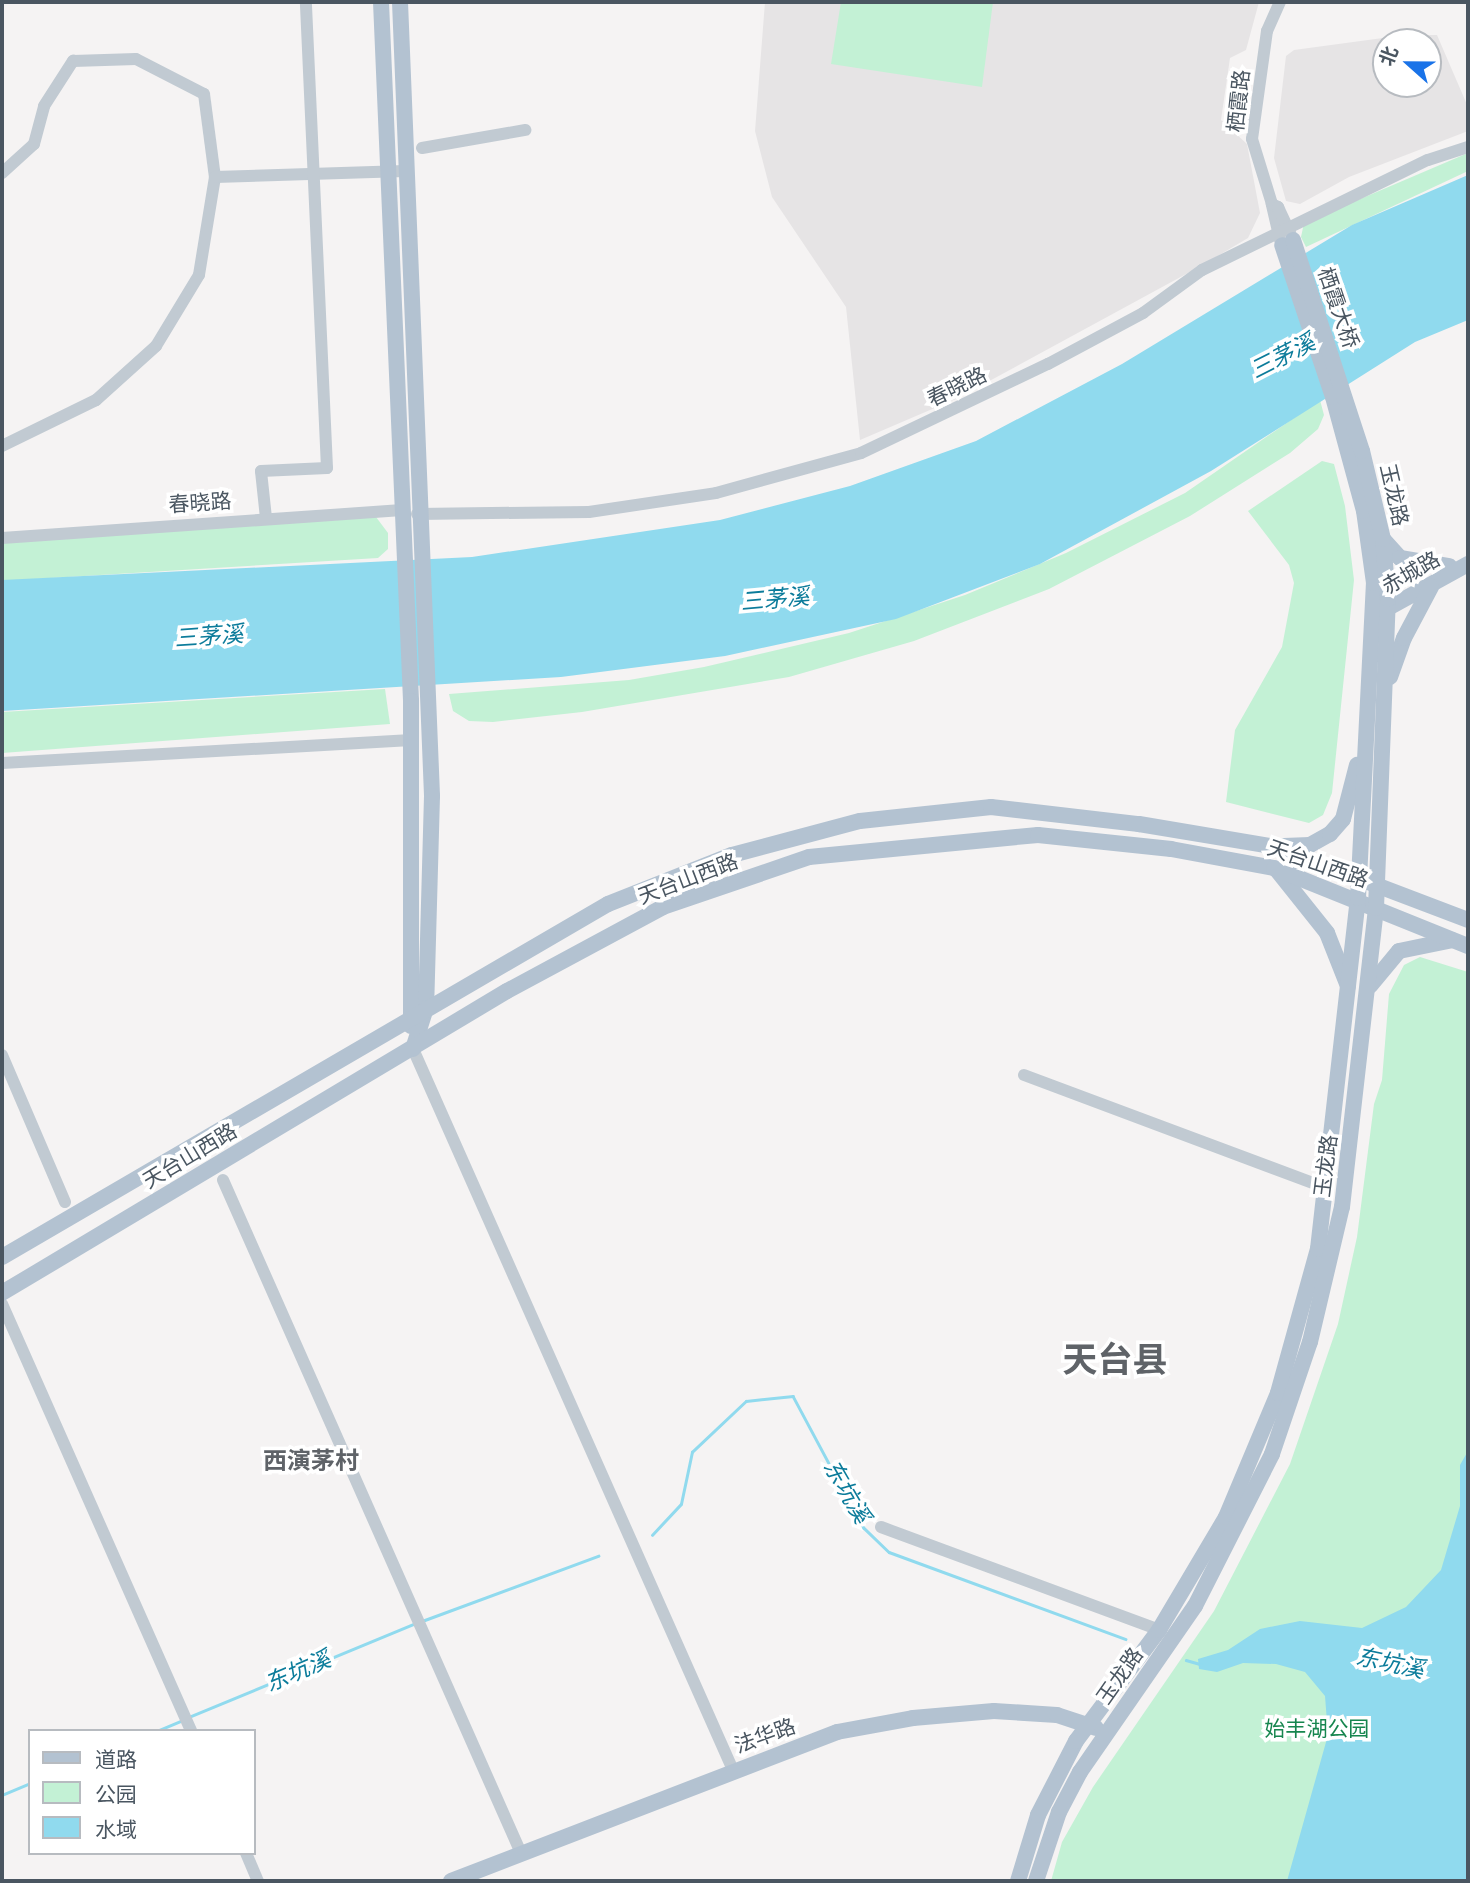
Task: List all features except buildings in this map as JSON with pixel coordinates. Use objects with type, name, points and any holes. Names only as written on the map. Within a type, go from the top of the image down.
[{"type":"main road","points":[[381,2],[387,172],[410,512],[418,701],[432,796],[426,1008],[413,1049]]},
{"type":"main road","points":[[400,2],[410,512]]},
{"type":"main road","name":"栖霞大桥","points":[[1285,236],[1338,393]]},
{"type":"main road","name":"玉龙路","points":[[1018,1881],[1038,1815],[1088,1724],[1159,1630],[1226,1517],[1257,1452],[1304,1311],[1327,1188],[1350,991],[1358,898],[1367,721],[1380,606],[1382,539],[1338,393]]},
{"type":"main road","name":"玉龙路","points":[[1036,1881],[1059,1812],[1106,1734],[1195,1606],[1236,1531],[1294,1396],[1329,1273],[1342,1207],[1369,988],[1376,908],[1385,689],[1380,606],[1364,512],[1338,393]]},
{"type":"main road","points":[[1382,539],[1400,558],[1449,565]]},
{"type":"main road","name":"赤城路","points":[[1380,606],[1468,553]]},
{"type":"main road","name":"赤城路","points":[[1380,606],[1431,587],[1468,564]]},
{"type":"main road","points":[[1385,689],[1404,638],[1431,587]]},
{"type":"main road","points":[[413,1049],[411,740],[418,701]]},
{"type":"main road","points":[[1276,847],[1310,845],[1330,834],[1343,819],[1367,721]]},
{"type":"main road","name":"天台山西路","points":[[2,1258],[411,1016],[597,910],[732,855],[860,821],[991,807],[1098,818],[1276,847],[1468,920]]},
{"type":"main road","points":[[805,835],[809,858]]},
{"type":"main road","name":"天台山西路","points":[[2,1293],[413,1049],[663,907],[809,858],[1038,835],[1171,849],[1274,867],[1358,898],[1461,943]]},
{"type":"main road","points":[[1274,867],[1327,933],[1350,991]]},
{"type":"main road","points":[[597,910],[610,936]]},
{"type":"main road","points":[[1369,988],[1399,951],[1461,943]]},
{"type":"main road","name":"法华路","points":[[451,1881],[837,1732],[913,1718],[1036,1711],[1088,1724],[1106,1734]]},
{"type":"street","points":[[265,518],[261,471],[327,468],[306,2]]},
{"type":"street","name":"栖霞路","points":[[1280,2],[1267,31],[1252,139],[1272,204],[1278,206],[1285,236]]},
{"type":"street","points":[[2,173],[34,144],[44,106],[73,61],[136,59],[204,93],[215,177],[199,275],[156,346],[96,400],[2,446]]},
{"type":"street","points":[[422,148],[525,130]]},
{"type":"street","name":"春晓路","points":[[2,538],[265,518],[410,512],[589,512],[716,493],[832,463],[1048,364],[1143,313],[1202,270],[1285,236],[1428,160],[1468,147]]},
{"type":"street","points":[[215,177],[405,171]]},
{"type":"street","points":[[2,763],[411,740]]},
{"type":"street","points":[[413,1049],[733,1770]]},
{"type":"street","points":[[2,1055],[65,1202]]},
{"type":"street","points":[[1024,1074],[1327,1188]]},
{"type":"street","points":[[223,1180],[521,1853]]},
{"type":"street","points":[[2,1304],[190,1729]]},
{"type":"street","points":[[881,1527],[1159,1630]]},
{"type":"street","points":[[247,1855],[258,1881]]},
{"type":"shaded area","points":[[765,2],[1259,2],[1246,50],[1230,58],[1221,120],[1247,144],[1260,213],[1248,238],[1199,267],[958,398],[860,440],[846,307],[772,197],[755,131]]},
{"type":"shaded area","points":[[1372,39],[1372,98],[1442,98],[1442,47],[1468,107],[1468,131],[1349,177],[1300,204],[1286,201],[1274,158],[1286,56],[1294,50]]},
{"type":"green space","points":[[841,2],[993,2],[982,87],[831,64]]},
{"type":"green space","points":[[1468,153],[1468,171],[1306,247],[1301,237],[1304,223]]},
{"type":"green space","points":[[1320,400],[1324,415],[1318,429],[1290,453],[1190,516],[1049,589],[914,641],[789,677],[582,712],[493,722],[469,721],[453,711],[449,694],[629,680],[704,667],[849,633],[965,595],[1066,553],[1185,493]]},
{"type":"green space","points":[[1322,461],[1334,464],[1345,506],[1354,580],[1332,793],[1323,815],[1309,823],[1226,802],[1235,730],[1282,647],[1294,583],[1289,565],[1248,511]]},
{"type":"green space","points":[[376,517],[388,533],[388,549],[378,558],[2,581],[2,538]]},
{"type":"green space","points":[[385,689],[390,724],[2,753],[2,712]]},
{"type":"green space","name":"始丰湖公园","points":[[1420,957],[1468,972],[1468,1881],[1051,1881],[1062,1842],[1093,1787],[1214,1611],[1290,1464],[1338,1324],[1357,1237],[1374,1104],[1382,1080],[1389,994],[1404,965]]},
{"type":"water","name":"三茅溪","points":[[1468,175],[1468,320],[1415,342],[1211,471],[1040,564],[896,619],[725,656],[561,677],[2,711],[2,580],[472,557],[720,520],[850,486],[976,441],[1122,364],[1352,225]]},
{"type":"water","points":[[1468,1451],[1468,1881],[1287,1881],[1328,1735],[1325,1696],[1305,1672],[1276,1664],[1243,1663],[1217,1672],[1199,1669],[1198,1659],[1228,1650],[1260,1629],[1300,1621],[1362,1628],[1406,1607],[1441,1570],[1460,1506],[1460,1465]]},
{"type":"waterway","name":"东坑溪","points":[[652,1535],[681,1504],[692,1452],[746,1401],[793,1396],[863,1527],[889,1552],[1125,1639]]},
{"type":"waterway","name":"东坑溪","points":[[422,1621],[598,1556]]},
{"type":"waterway","name":"东坑溪","points":[[189,1717],[416,1623]]},
{"type":"waterway","name":"东坑溪","points":[[1186,1660],[1200,1664]]},
{"type":"waterway","name":"东坑溪","points":[[162,1729],[183,1720]]},
{"type":"waterway","name":"东坑溪","points":[[2,1795],[28,1784]]},
{"type":"district","name":"天台县","points":[[1115,1361]]},
{"type":"district","name":"西演茅村","points":[[311,1462]]}]
